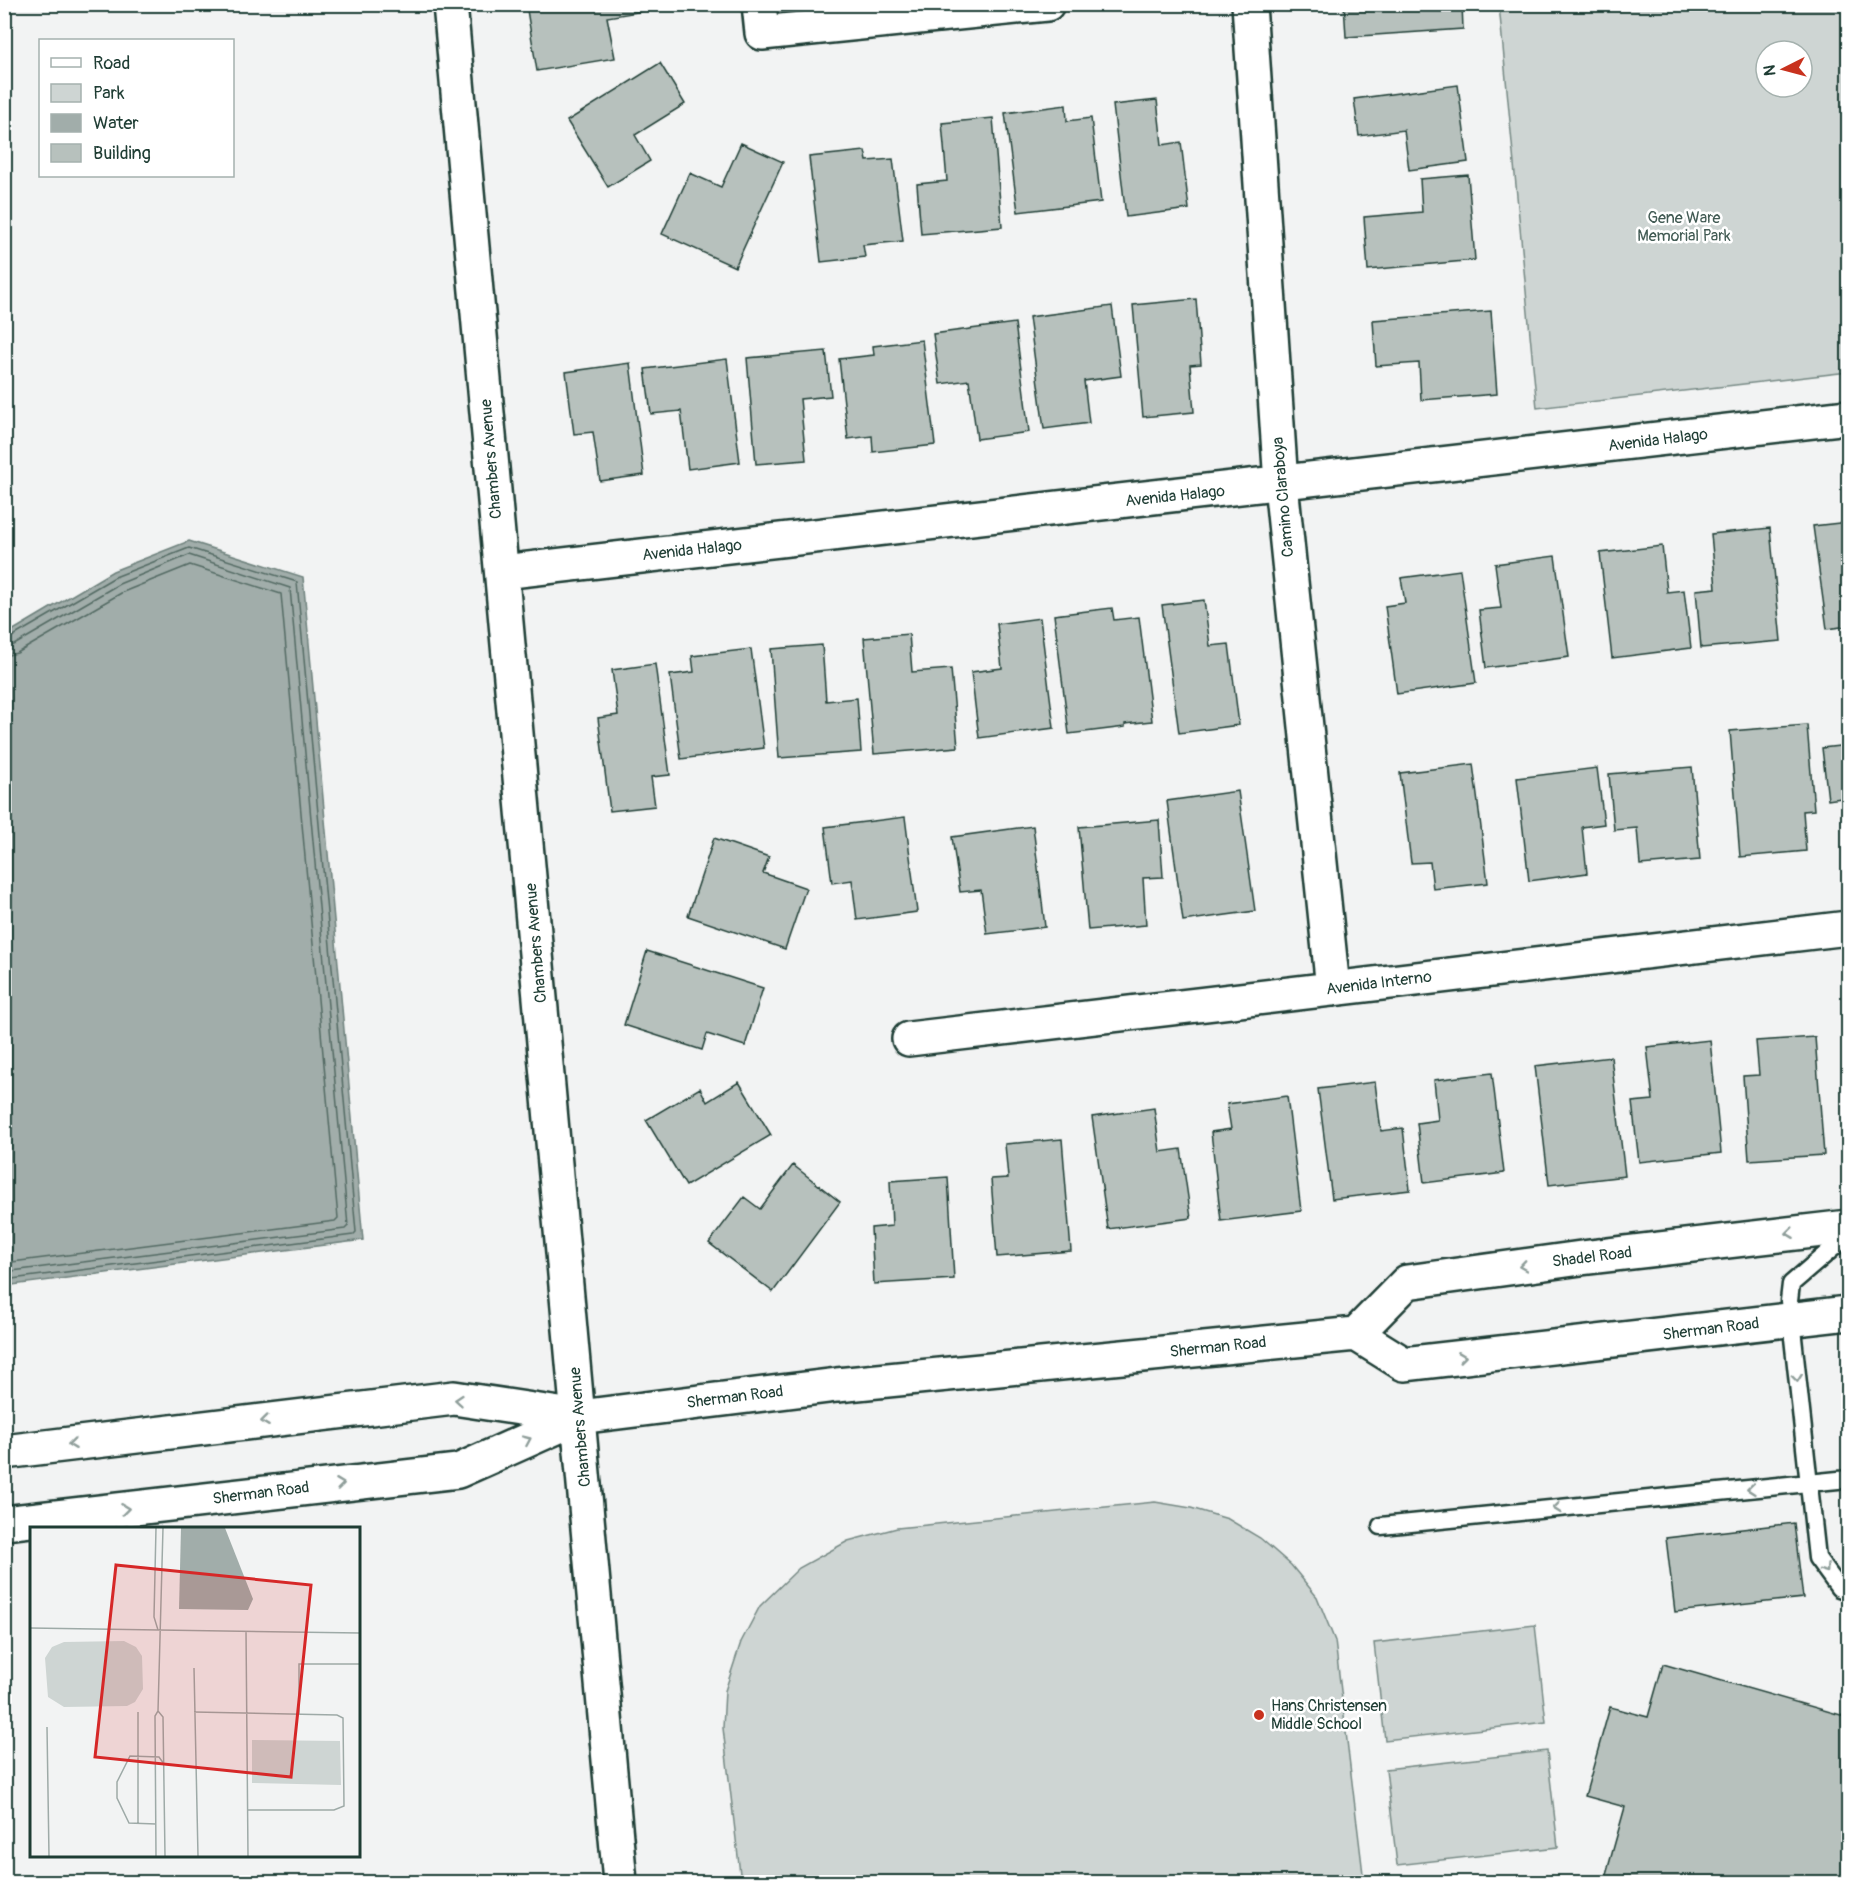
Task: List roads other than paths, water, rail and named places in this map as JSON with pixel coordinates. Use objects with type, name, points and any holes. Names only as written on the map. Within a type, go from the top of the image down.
[{"type":"street","name":"Chambers Avenue","points":[[450,4],[620,1882]]},
{"type":"street","points":[[759,4],[762,33],[1047,4]]},
{"type":"street","name":"Camino Claraboya","points":[[1249,4],[1281,483],[1333,989]]},
{"type":"street","name":"Avenida Halago","points":[[502,572],[1848,417]]},
{"type":"street","name":"Avenida Interno","points":[[909,1039],[1848,928]]},
{"type":"street","name":"Shadel Road","points":[[1356,1334],[1407,1282],[1581,1258],[1848,1227]]},
{"type":"street","name":"Sherman Road","points":[[4,1452],[453,1398],[579,1417],[837,1385],[1356,1334],[1404,1364],[1848,1313]]},
{"type":"street","name":"Sherman Road","points":[[4,1523],[458,1471],[579,1417]]},
{"type":"lane","points":[[1848,1235],[1791,1284],[1789,1301],[1817,1558],[1839,1588],[1848,1591]]},
{"type":"lane","points":[[1381,1526],[1848,1479]]},
{"type":"water","points":[[189,541],[303,577],[363,1240],[5,1286],[5,635],[113,571]]},
{"type":"place","name":"Hans Christensen Middle School","points":[[1259,1715]]},
{"type":"park label","name":"Gene Ware Memorial Park","points":[[1684,227]]}]
